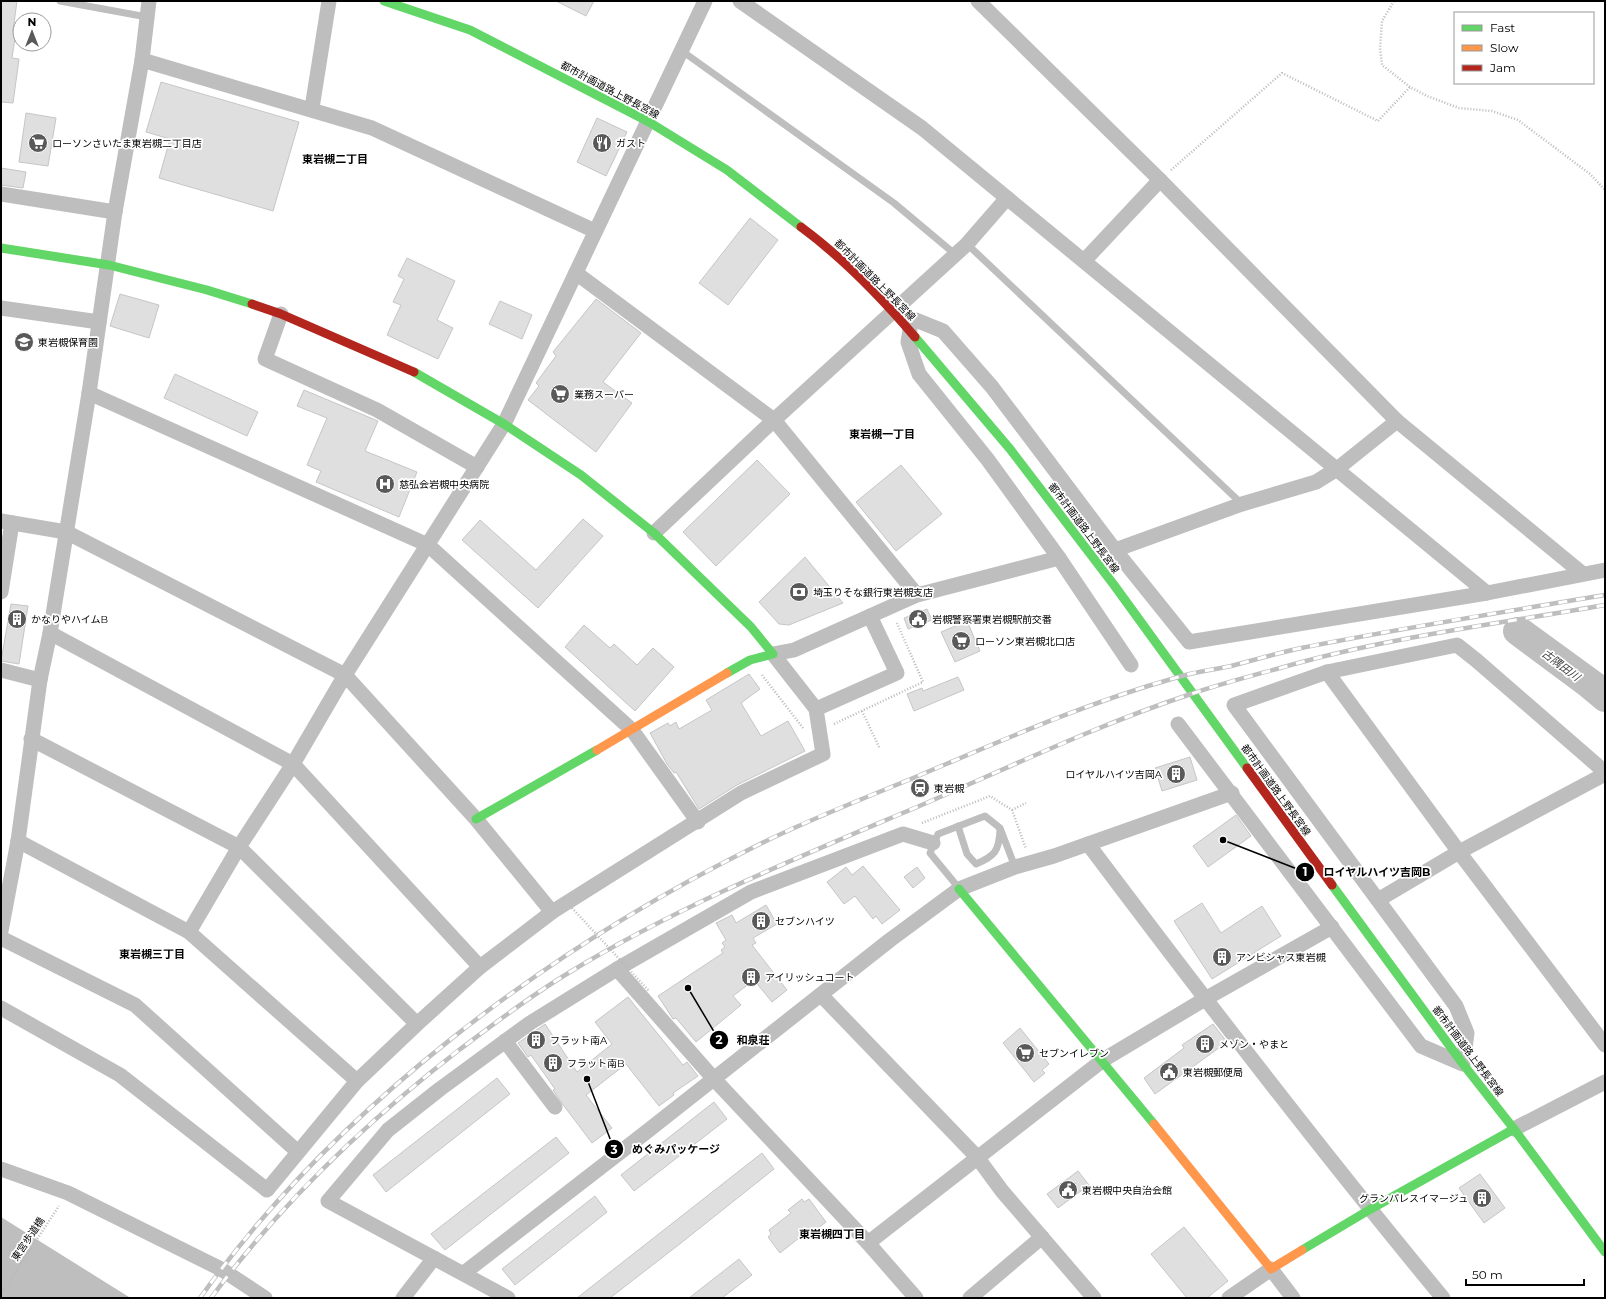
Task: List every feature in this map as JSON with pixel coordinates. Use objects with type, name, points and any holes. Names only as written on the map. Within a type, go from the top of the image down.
[{"type":"street","points":[[1,931],[18,841],[40,680],[50,633],[89,393],[116,212],[142,60],[149,1]]},
{"type":"street","points":[[312,108],[329,1]]},
{"type":"street","name":"都市計画道路上野長宮線","points":[[384,1],[470,30],[649,122],[727,170],[825,245],[893,311],[1010,448],[1114,585],[1463,1064],[1514,1129],[1605,1252]]},
{"type":"street","points":[[189,932],[239,847],[293,764],[346,675],[504,424],[595,231],[649,122],[705,1]]},
{"type":"street","points":[[740,1],[922,128],[1487,593]]},
{"type":"street","points":[[978,1],[1160,180],[1397,422],[1583,574]]},
{"type":"street","points":[[142,60],[312,108],[372,128],[595,231]]},
{"type":"street","points":[[1084,261],[1160,180]]},
{"type":"street","points":[[1,194],[116,212]]},
{"type":"street","points":[[654,533],[774,420],[956,255],[1007,198]]},
{"type":"street","points":[[1,248],[109,265],[207,290],[281,314],[420,374],[504,424],[581,475],[654,533],[751,627],[816,709],[823,754],[741,793],[698,822],[552,912],[480,967],[417,1024],[357,1082],[266,1190],[120,1075],[1,1008]]},
{"type":"street","points":[[576,273],[774,420],[917,596]]},
{"type":"street","points":[[1,308],[99,322]]},
{"type":"street","points":[[893,311],[944,331],[992,387],[1115,550],[1189,642],[1487,593],[1605,570]]},
{"type":"street","points":[[281,314],[265,359],[377,410],[477,467]]},
{"type":"street","points":[[910,330],[908,342],[919,374],[988,460],[1059,558],[1131,665]]},
{"type":"street","points":[[89,393],[428,545],[632,730],[698,822]]},
{"type":"street","points":[[1115,550],[1242,504],[1316,482],[1337,469],[1397,422]]},
{"type":"street","points":[[1,592],[6,522],[66,532],[346,675],[476,819],[552,912]]},
{"type":"street","points":[[476,819],[632,730],[750,660],[794,650],[917,596],[1059,558]]},
{"type":"street","points":[[816,709],[897,673],[870,616]]},
{"type":"street","points":[[1524,626],[1605,685]]},
{"type":"street","points":[[50,633],[293,764],[480,967]]},
{"type":"street","points":[[1178,724],[1232,793],[1421,1046],[1463,1064],[1467,1033],[1456,1006],[1234,705],[1327,672],[1457,645],[1605,773],[1459,852],[1378,900]]},
{"type":"street","points":[[1,670],[40,680]]},
{"type":"street","points":[[1327,672],[1459,852],[1605,1045]]},
{"type":"street","points":[[31,739],[239,847],[417,1024]]},
{"type":"street","points":[[464,1273],[890,940],[960,889],[1015,867],[1088,844],[1232,793]]},
{"type":"street","points":[[508,1298],[328,1201],[388,1130],[440,1089],[530,1023],[752,892],[902,834],[933,843]]},
{"type":"street","points":[[18,841],[189,932],[357,1082]]},
{"type":"street","points":[[1088,844],[1205,999],[1369,1210],[1443,1298]]},
{"type":"street","points":[[960,889],[1103,1060],[1293,1298]]},
{"type":"street","points":[[868,1243],[976,1157],[1103,1060],[1205,999],[1332,927]]},
{"type":"street","points":[[1,938],[135,1005],[298,1152]]},
{"type":"street","points":[[624,968],[714,1079],[868,1243],[916,1298]]},
{"type":"street","points":[[821,995],[976,1157],[1002,1191],[1094,1298]]},
{"type":"street","points":[[505,1041],[555,1108]]},
{"type":"street","points":[[1229,1298],[1271,1269],[1369,1210],[1514,1129],[1605,1082]]},
{"type":"street","points":[[1,1169],[68,1193],[221,1269],[265,1298]]},
{"type":"street","points":[[970,1298],[1042,1237]]},
{"type":"street","points":[[403,1298],[434,1258]]},
{"type":"lane","points":[[60,1],[147,17]]},
{"type":"lane","points":[[682,51],[894,203],[956,255]]},
{"type":"lane","points":[[967,244],[1242,504]]},
{"type":"lane","points":[[960,889],[930,853],[938,834],[958,826],[986,816],[1000,828],[1015,867]]},
{"type":"lane","points":[[958,826],[967,854],[976,864],[991,858],[999,844],[1000,828]]},
{"type":"path","points":[[1394,1],[1382,21],[1380,48],[1382,65],[1410,87],[1459,108],[1492,110],[1518,120],[1590,174],[1605,190]]},
{"type":"path","points":[[1160,180],[1282,73],[1378,121],[1410,87]]},
{"type":"path","points":[[833,725],[923,682],[895,620],[899,618]]},
{"type":"path","points":[[758,670],[803,729]]},
{"type":"path","points":[[862,711],[880,749]]},
{"type":"path","points":[[918,825],[990,796],[1012,810],[1027,854]]},
{"type":"path","points":[[1012,810],[1026,803]]},
{"type":"path","points":[[572,908],[649,992]]},
{"type":"path","points":[[624,968],[642,989]]},
{"type":"path","name":"東宮歩道橋","points":[[1,1294],[68,1193]]},
{"type":"shaded area","points":[[1,1217],[129,1297],[131,1298],[1,1298]]},
{"type":"building","points":[[1,1],[17,1],[16,12],[12,12],[12,58],[19,59],[13,103],[1,102]]},
{"type":"building","points":[[556,1],[594,1],[586,16]]},
{"type":"building","points":[[161,82],[299,122],[273,211],[159,178],[170,139],[146,132]]},
{"type":"building","points":[[26,113],[56,118],[48,166],[19,162]]},
{"type":"building","points":[[597,118],[627,132],[606,176],[577,162]]},
{"type":"building","points":[[1,168],[26,172],[23,188],[1,185]]},
{"type":"building","points":[[750,218],[778,240],[728,305],[699,283]]},
{"type":"building","points":[[407,258],[455,281],[437,320],[453,328],[438,359],[387,335],[401,305],[393,302],[404,279],[398,276]]},
{"type":"building","points":[[120,294],[159,305],[149,338],[110,326]]},
{"type":"building","points":[[596,299],[641,333],[603,382],[632,403],[596,452],[528,400],[539,386],[536,383],[556,356],[553,352]]},
{"type":"building","points":[[500,301],[532,315],[522,339],[489,324]]},
{"type":"building","points":[[175,374],[258,412],[247,436],[164,398]]},
{"type":"building","points":[[304,390],[378,421],[365,451],[417,472],[399,517],[316,482],[321,471],[307,465],[327,418],[297,406]]},
{"type":"building","points":[[757,460],[790,494],[716,566],[683,532]]},
{"type":"building","points":[[901,465],[942,514],[896,551],[856,502]]},
{"type":"building","points":[[583,519],[603,536],[538,608],[462,540],[480,520],[536,570]]},
{"type":"building","points":[[805,557],[843,603],[789,625],[779,624],[759,602]]},
{"type":"building","points":[[11,604],[28,606],[19,664],[1,661]]},
{"type":"building","points":[[927,609],[932,620],[908,629],[904,618]]},
{"type":"building","points":[[967,621],[980,651],[955,662],[941,632]]},
{"type":"building","points":[[584,625],[610,648],[614,644],[637,665],[653,648],[674,667],[635,711],[565,647]]},
{"type":"building","points":[[749,674],[760,689],[741,703],[761,736],[788,721],[805,751],[737,785],[699,809],[676,772],[674,773],[667,764],[650,733],[668,723],[670,726],[676,722],[679,729],[712,710],[706,700]]},
{"type":"building","points":[[958,677],[964,690],[914,711],[907,694],[922,688],[923,691]]},
{"type":"building","name":"ロイヤルハイツ吉岡A","points":[[1190,757],[1197,780],[1162,791],[1155,768]]},
{"type":"building","points":[[1236,815],[1251,836],[1208,867],[1193,846]]},
{"type":"building","points":[[863,866],[900,910],[882,924],[876,916],[873,919],[855,896],[844,904],[827,882],[846,867],[852,875]]},
{"type":"building","points":[[917,867],[925,878],[913,888],[904,877]]},
{"type":"building","name":"アンビシャス東岩槻","points":[[1202,903],[1221,933],[1262,906],[1281,936],[1212,979],[1174,921]]},
{"type":"building","points":[[766,905],[777,924],[753,938],[756,943],[752,945],[787,990],[772,1002],[754,980],[733,996],[741,1005],[696,1042],[676,1018],[673,1019],[658,996],[723,953],[721,950],[725,947],[722,943],[726,940],[716,923],[732,915],[736,923]]},
{"type":"building","points":[[628,997],[683,1065],[687,1062],[698,1076],[673,1093],[674,1095],[659,1106],[626,1064],[586,1095],[612,1128],[592,1143],[564,1106],[553,1090],[555,1089],[531,1055],[528,1057],[518,1043],[545,1024],[577,1072],[612,1044],[595,1022]]},
{"type":"building","points":[[1213,1024],[1227,1042],[1155,1094],[1144,1078],[1184,1048],[1182,1045]]},
{"type":"building","points":[[1020,1028],[1049,1064],[1042,1070],[1045,1073],[1034,1082],[1003,1043]]},
{"type":"building","points":[[497,1078],[510,1094],[386,1192],[373,1175]]},
{"type":"building","points":[[714,1102],[727,1119],[634,1191],[621,1175]]},
{"type":"building","points":[[556,1137],[569,1153],[445,1250],[431,1234]]},
{"type":"building","points":[[762,1153],[774,1169],[681,1243],[610,1298],[577,1298]]},
{"type":"building","points":[[1078,1171],[1089,1185],[1058,1208],[1047,1194]]},
{"type":"building","name":"グランパレスイマージュ","points":[[1480,1174],[1505,1208],[1484,1223],[1459,1188]]},
{"type":"building","points":[[595,1196],[607,1212],[515,1285],[502,1269]]},
{"type":"building","points":[[802,1199],[804,1202],[809,1199],[826,1222],[806,1237],[804,1234],[780,1253],[768,1237],[771,1234],[769,1230],[791,1213],[788,1210]]},
{"type":"building","points":[[1184,1227],[1228,1281],[1207,1298],[1187,1298],[1151,1254]]},
{"type":"building","points":[[739,1259],[752,1275],[722,1298],[689,1298]]},
{"type":"waterway","name":"古隅田川","points":[[1517,631],[1605,698]]},
{"type":"railway","points":[[200,1298],[254,1228],[314,1162],[380,1099],[450,1040],[523,985],[599,934],[676,888],[754,847],[815,819],[1045,723],[1109,699],[1182,676],[1231,666],[1301,648],[1453,620],[1605,595]]},
{"type":"railway","points":[[211,1298],[266,1229],[326,1165],[425,1077],[500,1020],[570,972],[612,947],[700,902],[1056,746],[1123,718],[1204,690],[1336,653],[1451,631],[1605,605]]},
{"type":"traffic: fast","points":[[384,1],[470,30],[649,122],[727,170],[801,227]]},
{"type":"traffic: fast","points":[[1,248],[109,265],[207,290],[252,304]]},
{"type":"traffic: fast","points":[[915,337],[1010,449],[1114,585],[1247,768]]},
{"type":"traffic: fast","points":[[414,372],[504,424],[581,475],[654,533],[751,627],[773,654],[750,660],[727,673]]},
{"type":"traffic: fast","points":[[476,819],[597,750]]},
{"type":"traffic: fast","points":[[1332,885],[1463,1064],[1514,1129],[1605,1252]]},
{"type":"traffic: fast","points":[[959,889],[1154,1124]]},
{"type":"traffic: fast","points":[[1302,1250],[1369,1210],[1514,1129]]},
{"type":"traffic: slow","points":[[597,750],[727,673]]},
{"type":"traffic: slow","points":[[1154,1124],[1271,1269],[1302,1250]]},
{"type":"traffic: jam","points":[[801,227],[847,265],[889,307],[915,337]]},
{"type":"traffic: jam","points":[[252,304],[281,314],[414,372]]},
{"type":"traffic: jam","points":[[1247,768],[1332,885]]},
{"type":"place","name":"ローソンさいたま東岩槻二丁目店","points":[[38,143]]},
{"type":"place","name":"ガスト","points":[[602,143]]},
{"type":"place","name":"東岩槻保育園","points":[[24,342]]},
{"type":"place","name":"業務スーパー","points":[[560,394]]},
{"type":"place","name":"慈弘会岩槻中央病院","points":[[385,484]]},
{"type":"place","name":"埼玉りそな銀行東岩槻支店","points":[[799,592]]},
{"type":"place","name":"かなりやハイムB","points":[[17,619]]},
{"type":"place","name":"岩槻警察署東岩槻駅前交番","points":[[918,619]]},
{"type":"place","name":"ローソン東岩槻北口店","points":[[961,641]]},
{"type":"place","name":"ロイヤルハイツ吉岡A","points":[[1176,774]]},
{"type":"place","name":"東岩槻","points":[[920,788]]},
{"type":"place","name":"ロイヤルハイツ吉岡B","points":[[1223,840]]},
{"type":"place","name":"セブンハイツ","points":[[761,921]]},
{"type":"place","name":"アンビシャス東岩槻","points":[[1222,957]]},
{"type":"place","name":"アイリッシュコート","points":[[751,977]]},
{"type":"place","name":"和泉荘","points":[[688,988]]},
{"type":"place","name":"フラット南A","points":[[536,1040]]},
{"type":"place","name":"メゾン・やまと","points":[[1205,1044]]},
{"type":"place","name":"セブンイレブン","points":[[1025,1053]]},
{"type":"place","name":"フラット南B","points":[[553,1063]]},
{"type":"place","name":"東岩槻郵便局","points":[[1169,1072]]},
{"type":"place","name":"めぐみパッケージ","points":[[587,1079]]},
{"type":"place","name":"東岩槻中央自治会館","points":[[1068,1190]]},
{"type":"place","name":"グランパレスイマージュ","points":[[1482,1198]]},
{"type":"district","name":"東岩槻二丁目","points":[[335,159]]},
{"type":"district","name":"東岩槻一丁目","points":[[882,434]]},
{"type":"district","name":"東岩槻三丁目","points":[[152,954]]},
{"type":"district","name":"東岩槻四丁目","points":[[832,1234]]}]
